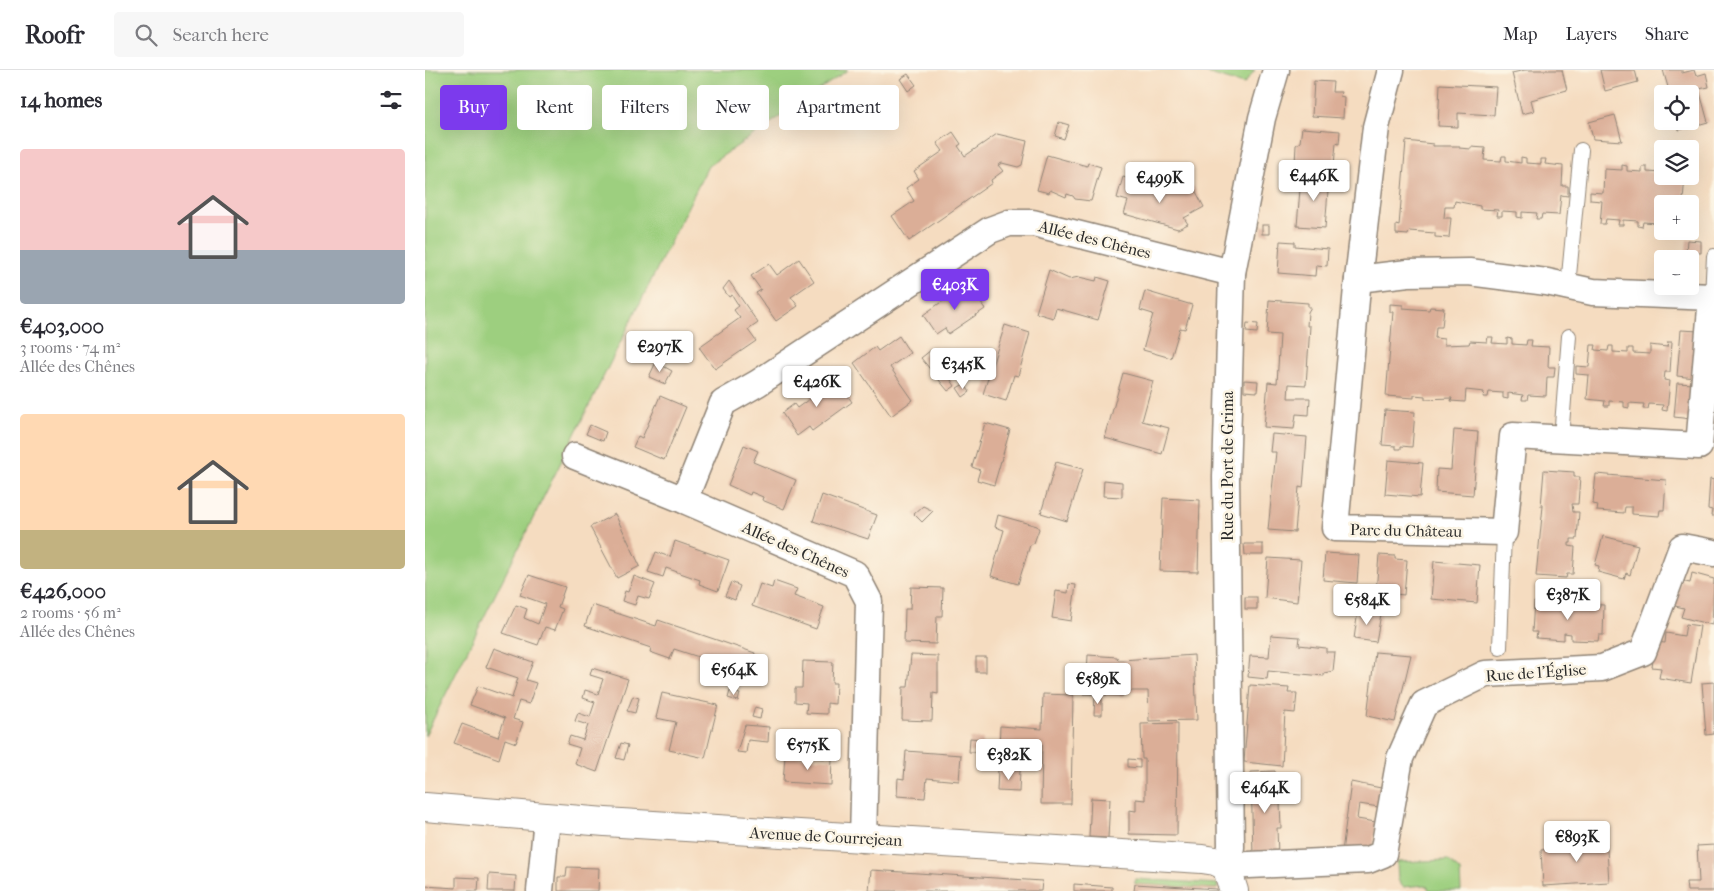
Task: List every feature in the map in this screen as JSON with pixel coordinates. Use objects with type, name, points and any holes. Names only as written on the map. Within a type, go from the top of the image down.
[{"type":"street","name":"Rue du Port de Grima","points":[[1230,878],[1226,477],[1232,273],[1262,118],[1276,70]]},
{"type":"street","name":"Parc du Château","points":[[1391,70],[1377,127],[1358,279],[1335,528],[1504,532]]},
{"type":"street","name":"Allée des Chênes","points":[[684,500],[723,403],[758,383],[990,230],[1009,223],[1033,223],[1232,273]]},
{"type":"street","points":[[1358,279],[1408,273],[1469,272],[1567,286],[1593,292],[1713,297],[1706,450],[1513,436],[1504,532]]},
{"type":"street","name":"Allée des Chênes","points":[[575,456],[684,500],[855,574],[869,601],[863,839]]},
{"type":"street","name":"Rue de l'Église","points":[[1230,878],[1368,860],[1383,854],[1400,758],[1424,704],[1485,674],[1602,668],[1643,652],[1682,547],[1714,553]]},
{"type":"street","name":"Avenue de Courrejean","points":[[425,807],[547,818],[1202,859],[1215,861],[1230,878]]},
{"type":"street","points":[[540,891],[547,818]]},
{"type":"lane","points":[[1567,286],[1581,150]]},
{"type":"lane","points":[[1713,297],[1714,256]]},
{"type":"lane","points":[[1561,438],[1569,336]]},
{"type":"lane","points":[[1500,648],[1504,532]]},
{"type":"green space","points":[[425,70],[848,70],[826,85],[779,85],[779,117],[769,124],[769,85],[697,85],[697,130],[760,130],[708,166],[425,736]]},
{"type":"green space","points":[[1196,70],[1255,70],[1244,84]]},
{"type":"green space","points":[[1448,860],[1460,871],[1461,891],[1430,891],[1426,885],[1403,887],[1398,880],[1397,862]]},
{"type":"green space","points":[[1135,879],[1218,884],[1217,889],[1135,884]]},
{"type":"building","points":[[1525,70],[1562,70],[1567,90],[1531,100],[1534,111],[1522,114],[1512,73]]},
{"type":"building","points":[[1600,70],[1635,70],[1638,82],[1605,91]]},
{"type":"building","points":[[1663,70],[1682,70],[1682,73],[1694,70],[1696,76],[1706,73],[1709,87],[1699,89],[1699,85],[1667,85]]},
{"type":"building","points":[[908,74],[916,85],[908,91],[900,79]]},
{"type":"building","points":[[1314,81],[1333,82],[1332,92],[1341,92],[1340,96],[1344,97],[1343,118],[1312,116]]},
{"type":"building","points":[[1440,84],[1496,87],[1494,115],[1458,113],[1458,127],[1438,126]]},
{"type":"building","points":[[1699,89],[1708,122],[1699,124]]},
{"type":"building","points":[[1615,115],[1622,141],[1593,139],[1589,122]]},
{"type":"building","points":[[1059,122],[1069,125],[1064,139],[1055,136]]},
{"type":"building","points":[[1302,128],[1340,131],[1339,144],[1336,143],[1334,165],[1295,163],[1296,145],[1300,142]]},
{"type":"building","points":[[953,132],[961,144],[958,146],[965,156],[997,134],[1027,141],[1022,165],[1018,167],[1002,163],[998,165],[1003,171],[991,180],[992,183],[909,241],[892,216],[914,201],[906,188],[919,179],[914,171],[943,151],[937,143]]},
{"type":"building","points":[[1406,141],[1433,144],[1433,146],[1459,146],[1459,148],[1471,149],[1471,147],[1485,148],[1484,160],[1501,161],[1502,156],[1506,156],[1506,161],[1521,163],[1521,157],[1526,158],[1526,163],[1541,164],[1541,159],[1546,159],[1545,164],[1563,166],[1562,186],[1568,186],[1568,196],[1561,195],[1559,215],[1542,214],[1541,219],[1536,219],[1537,213],[1522,212],[1522,218],[1517,217],[1517,212],[1502,211],[1502,216],[1497,216],[1498,210],[1480,209],[1480,206],[1455,201],[1454,207],[1445,207],[1444,218],[1451,218],[1449,238],[1435,237],[1435,233],[1409,231],[1408,235],[1396,234],[1396,225],[1399,226]]},
{"type":"building","points":[[1047,155],[1087,166],[1088,163],[1101,167],[1091,201],[1075,199],[1067,194],[1066,197],[1050,190],[1049,193],[1037,190]]},
{"type":"building","points":[[1622,165],[1627,166],[1627,171],[1642,172],[1642,167],[1647,167],[1647,172],[1654,172],[1654,185],[1684,185],[1683,195],[1654,195],[1654,223],[1643,222],[1642,227],[1638,226],[1638,221],[1623,220],[1623,225],[1618,225],[1619,220],[1606,219],[1605,224],[1600,224],[1602,201],[1590,200],[1590,192],[1603,193],[1604,169],[1622,170]]},
{"type":"building","points":[[1123,177],[1134,180],[1133,187],[1146,191],[1149,183],[1174,191],[1179,188],[1181,192],[1193,186],[1204,207],[1184,218],[1188,224],[1178,229],[1124,214],[1128,201],[1117,198]]},
{"type":"building","points":[[1301,177],[1333,180],[1332,191],[1328,191],[1325,228],[1297,226]]},
{"type":"building","points":[[1262,225],[1269,225],[1269,234],[1262,234]]},
{"type":"building","points":[[1687,240],[1701,241],[1701,253],[1699,253],[1699,250],[1686,250]]},
{"type":"building","points":[[1280,241],[1295,242],[1295,246],[1328,249],[1327,266],[1316,265],[1315,276],[1278,273]]},
{"type":"building","points":[[799,259],[814,281],[791,297],[798,306],[776,321],[756,293],[761,290],[751,276],[769,264],[777,275]]},
{"type":"building","points":[[1049,270],[1069,279],[1079,277],[1096,281],[1097,277],[1110,281],[1098,320],[1056,308],[1053,318],[1036,313]]},
{"type":"building","points":[[729,281],[758,323],[748,330],[756,341],[715,369],[699,347],[740,318],[734,310],[739,306],[732,295],[729,297],[723,289]]},
{"type":"building","points":[[968,283],[985,309],[948,334],[945,328],[936,334],[923,315]]},
{"type":"building","points":[[1145,291],[1192,305],[1185,329],[1180,328],[1171,358],[1143,350],[1153,314],[1140,310]]},
{"type":"building","points":[[1269,300],[1308,303],[1308,307],[1311,307],[1308,312],[1307,326],[1310,326],[1306,385],[1289,384],[1288,398],[1310,398],[1309,415],[1296,414],[1294,429],[1264,427],[1268,382],[1277,383],[1280,335],[1267,334]]},
{"type":"building","points":[[1390,304],[1403,305],[1403,308],[1429,310],[1430,307],[1444,308],[1442,327],[1436,327],[1435,338],[1444,339],[1444,345],[1469,344],[1470,341],[1487,342],[1488,337],[1493,337],[1492,343],[1507,344],[1507,338],[1512,339],[1512,344],[1526,345],[1527,340],[1532,340],[1531,346],[1549,347],[1548,367],[1555,367],[1554,377],[1547,377],[1546,396],[1528,395],[1527,400],[1522,400],[1523,395],[1508,393],[1508,399],[1503,398],[1503,393],[1489,392],[1488,397],[1483,397],[1484,392],[1466,390],[1465,402],[1451,401],[1452,398],[1425,399],[1425,396],[1414,395],[1414,398],[1386,396],[1393,312],[1390,312]]},
{"type":"building","points":[[1247,323],[1258,324],[1257,333],[1246,332]]},
{"type":"building","points":[[1005,325],[1030,333],[1018,376],[1014,375],[1006,401],[983,394]]},
{"type":"building","points":[[1681,330],[1699,331],[1695,378],[1677,376]]},
{"type":"building","points":[[899,336],[910,353],[890,367],[913,400],[891,416],[854,363],[875,347],[878,351]]},
{"type":"building","points":[[1668,342],[1672,342],[1670,372],[1665,372],[1664,380],[1670,381],[1667,411],[1662,410],[1663,405],[1649,404],[1648,409],[1643,409],[1644,404],[1629,403],[1629,408],[1624,407],[1624,402],[1609,401],[1609,406],[1604,406],[1605,401],[1587,399],[1589,375],[1576,374],[1576,366],[1589,367],[1591,345],[1596,345],[1595,350],[1608,351],[1609,346],[1613,346],[1613,352],[1628,353],[1628,348],[1633,348],[1633,353],[1650,354],[1650,345],[1667,347]]},
{"type":"building","points":[[931,350],[955,386],[948,391],[921,358]]},
{"type":"building","points":[[656,362],[672,371],[665,384],[649,377]]},
{"type":"building","points":[[1123,373],[1153,381],[1142,421],[1169,428],[1162,454],[1105,438]]},
{"type":"building","points":[[837,380],[852,402],[812,431],[809,427],[797,436],[782,413],[794,404],[797,408],[812,397],[810,394],[820,387],[822,391]]},
{"type":"building","points":[[1244,380],[1258,381],[1257,392],[1244,391]]},
{"type":"building","points":[[1677,383],[1694,384],[1691,419],[1674,417]]},
{"type":"building","points":[[964,384],[970,392],[963,397],[957,388]]},
{"type":"building","points":[[660,396],[686,407],[664,460],[633,447],[638,436],[642,438]]},
{"type":"building","points":[[1385,410],[1415,412],[1412,447],[1401,446],[1401,449],[1396,449],[1396,446],[1382,445]]},
{"type":"building","points":[[985,423],[1010,430],[994,485],[977,480],[980,470],[972,467]]},
{"type":"building","points":[[590,425],[606,432],[603,441],[586,434]]},
{"type":"building","points":[[1454,430],[1478,432],[1473,495],[1436,492],[1437,469],[1451,470]]},
{"type":"building","points":[[1272,434],[1307,437],[1303,488],[1299,487],[1295,532],[1268,530],[1276,452],[1270,452]]},
{"type":"building","points":[[744,445],[758,451],[753,462],[796,480],[784,509],[762,500],[763,497],[751,492],[750,495],[728,485]]},
{"type":"building","points":[[1388,460],[1423,463],[1420,497],[1385,494]]},
{"type":"building","points":[[1056,462],[1083,469],[1067,521],[1041,513]]},
{"type":"building","points":[[1544,470],[1574,472],[1574,477],[1580,477],[1578,504],[1572,504],[1573,512],[1579,512],[1577,539],[1571,539],[1571,543],[1569,543],[1569,546],[1575,547],[1573,574],[1567,574],[1566,578],[1536,576],[1543,506],[1541,506]]},
{"type":"building","points":[[1596,474],[1666,480],[1664,510],[1660,510],[1659,516],[1632,514],[1632,507],[1625,507],[1624,513],[1597,511],[1598,505],[1593,504]]},
{"type":"building","points":[[1710,479],[1714,480],[1714,516],[1711,516],[1712,510],[1708,509]]},
{"type":"building","points":[[1104,480],[1122,482],[1122,497],[1103,496]]},
{"type":"building","points":[[822,495],[877,515],[868,539],[813,521]]},
{"type":"building","points":[[1163,498],[1200,500],[1198,572],[1160,571]]},
{"type":"building","points":[[923,506],[933,511],[922,522],[914,514]]},
{"type":"building","points":[[615,514],[640,566],[617,578],[590,527]]},
{"type":"building","points":[[998,515],[1037,526],[1039,529],[1034,543],[1030,545],[1018,584],[991,576],[1004,530],[995,527]]},
{"type":"building","points":[[1603,536],[1638,545],[1630,575],[1626,573],[1624,579],[1598,572],[1599,566],[1595,565]]},
{"type":"building","points":[[675,541],[729,560],[718,591],[699,584],[700,580],[666,568],[663,577],[648,572],[656,552],[670,557]]},
{"type":"building","points":[[1244,544],[1263,544],[1263,555],[1245,555]]},
{"type":"building","points":[[1325,553],[1359,555],[1357,583],[1323,580]]},
{"type":"building","points":[[1379,555],[1395,556],[1395,559],[1407,560],[1404,595],[1376,592]]},
{"type":"building","points":[[1268,558],[1301,560],[1297,602],[1265,598]]},
{"type":"building","points":[[1434,561],[1480,565],[1477,603],[1431,599]]},
{"type":"building","points":[[1692,573],[1714,579],[1712,625],[1681,617],[1684,608],[1675,606],[1681,581],[1690,583]]},
{"type":"building","points":[[529,575],[565,587],[558,607],[563,609],[555,630],[545,627],[538,645],[503,633],[516,605],[527,609],[524,618],[538,624],[545,604],[520,595]]},
{"type":"building","points":[[634,576],[655,584],[649,599],[638,596],[635,605],[622,601],[625,591],[628,592]]},
{"type":"building","points":[[774,581],[797,589],[794,596],[824,607],[816,629],[752,606],[760,584],[772,588]]},
{"type":"building","points":[[731,582],[740,586],[735,600],[725,596]]},
{"type":"building","points":[[1069,584],[1076,585],[1071,621],[1052,618],[1056,591],[1068,593]]},
{"type":"building","points":[[911,587],[943,588],[942,616],[937,616],[936,644],[904,643],[905,609],[910,609]]},
{"type":"building","points":[[1245,597],[1257,597],[1257,609],[1245,609]]},
{"type":"building","points":[[1534,602],[1604,605],[1603,635],[1599,635],[1598,641],[1571,640],[1571,634],[1564,633],[1564,640],[1536,638],[1537,632],[1532,632]]},
{"type":"building","points":[[592,605],[656,626],[658,620],[755,653],[745,681],[705,667],[708,660],[674,649],[670,659],[650,652],[651,648],[585,626]]},
{"type":"building","points":[[1358,610],[1381,614],[1376,642],[1354,639]]},
{"type":"building","points":[[1686,624],[1700,626],[1691,683],[1659,678],[1661,668],[1652,667],[1656,642],[1665,643],[1666,633],[1684,636]]},
{"type":"building","points":[[1271,635],[1300,637],[1299,645],[1326,648],[1326,652],[1335,652],[1333,671],[1324,673],[1324,676],[1268,671],[1267,679],[1248,677],[1250,656],[1269,657]]},
{"type":"building","points":[[494,648],[533,662],[526,680],[536,683],[529,704],[519,701],[513,719],[523,722],[516,743],[505,739],[499,759],[454,743],[462,724],[498,737],[505,718],[470,705],[478,686],[512,698],[518,678],[486,667]]},
{"type":"building","points":[[1375,652],[1411,655],[1395,722],[1367,716]]},
{"type":"building","points":[[911,655],[938,656],[938,694],[933,693],[932,721],[902,720],[903,687],[908,687]]},
{"type":"building","points":[[1088,655],[1117,657],[1118,660],[1122,660],[1194,655],[1197,720],[1149,721],[1148,691],[1123,691],[1123,696],[1083,694],[1084,675],[1087,675]]},
{"type":"building","points":[[976,657],[986,657],[986,672],[976,672]]},
{"type":"building","points":[[803,661],[833,662],[832,683],[836,683],[835,704],[827,703],[827,714],[806,713],[807,703],[795,702],[795,688],[802,688]]},
{"type":"building","points":[[592,668],[628,679],[597,772],[575,764],[580,748],[567,744],[570,736],[583,740],[588,725],[575,721],[578,713],[590,717],[595,702],[583,698],[585,690],[598,694],[603,679],[590,675]]},
{"type":"building","points":[[1714,682],[1714,734],[1706,735],[1702,683]]},
{"type":"building","points":[[1250,685],[1289,688],[1288,693],[1297,693],[1295,713],[1285,712],[1282,766],[1244,762]]},
{"type":"building","points":[[730,691],[740,694],[738,701],[728,698]]},
{"type":"building","points":[[662,693],[718,705],[705,758],[669,750],[676,722],[656,718]]},
{"type":"building","points":[[1043,694],[1073,695],[1071,804],[1041,804],[1042,744],[1032,752],[1021,752],[1021,744],[1014,744],[1014,747],[999,747],[1000,726],[1042,729]]},
{"type":"building","points":[[1095,695],[1102,696],[1102,715],[1094,715]]},
{"type":"building","points":[[633,696],[639,698],[635,713],[627,711]]},
{"type":"building","points":[[755,707],[762,709],[760,719],[752,717]]},
{"type":"building","points":[[1178,723],[1177,835],[1129,834],[1129,810],[1136,811],[1136,799],[1145,800],[1145,759],[1142,759],[1141,724]]},
{"type":"building","points":[[745,725],[769,727],[768,742],[748,740],[746,753],[737,752]]},
{"type":"building","points":[[970,738],[983,739],[982,752],[969,752]]},
{"type":"building","points":[[621,743],[628,745],[624,760],[616,758]]},
{"type":"building","points":[[906,751],[961,755],[959,781],[927,778],[925,798],[897,796],[898,778],[904,779]]},
{"type":"building","points":[[785,756],[832,759],[831,785],[783,782]]},
{"type":"building","points":[[1128,759],[1140,760],[1140,768],[1128,767]]},
{"type":"building","points":[[998,769],[1020,770],[1019,792],[997,791]]},
{"type":"building","points":[[1275,771],[1276,803],[1280,803],[1281,828],[1277,828],[1278,856],[1253,857],[1251,772]]},
{"type":"building","points":[[1351,782],[1381,788],[1379,807],[1359,804],[1357,819],[1376,822],[1373,851],[1342,852]]},
{"type":"building","points":[[1091,798],[1110,799],[1108,838],[1089,837]]},
{"type":"building","points":[[1606,834],[1609,882],[1543,886],[1541,850],[1575,848],[1574,836]]},
{"type":"building","points":[[1714,845],[1714,891],[1687,891],[1686,882],[1699,882],[1697,846]]},
{"type":"building","points":[[567,867],[599,868],[598,891],[558,891],[558,877],[566,877]]},
{"type":"building","points":[[871,870],[1042,881],[1041,891],[869,891]]},
{"type":"building","points":[[489,874],[516,876],[515,891],[488,891]]},
{"type":"building","points":[[456,877],[479,878],[478,891],[425,891],[425,886],[456,888]]},
{"type":"building","points":[[1074,884],[1112,887],[1112,891],[1074,891]]},
{"type":"building","points":[[1135,884],[1217,889],[1217,891],[1134,891]]}]
